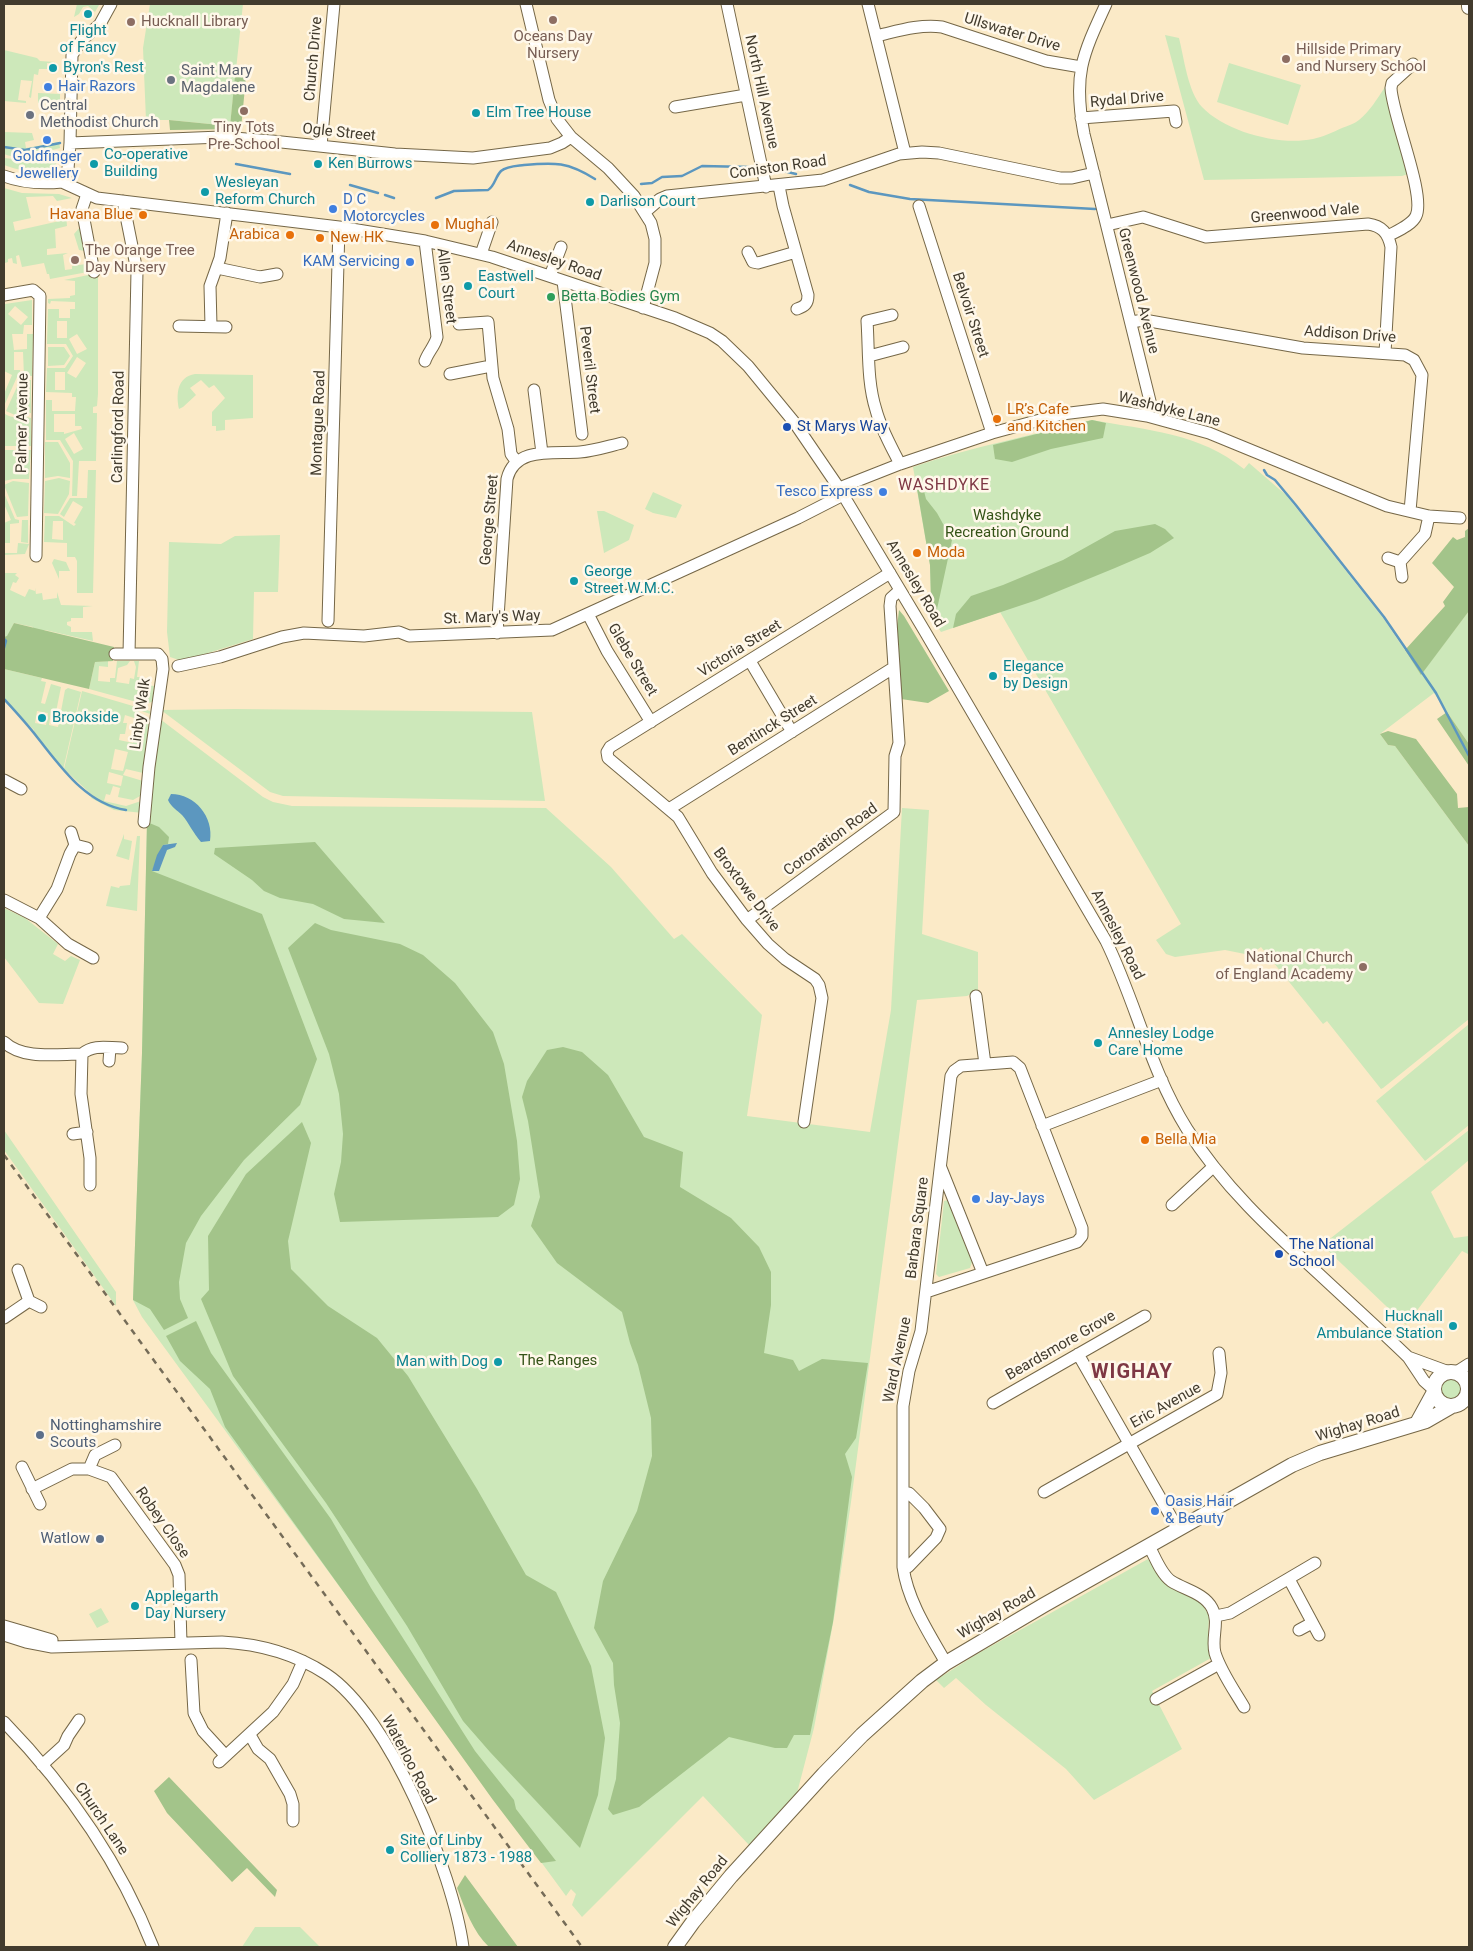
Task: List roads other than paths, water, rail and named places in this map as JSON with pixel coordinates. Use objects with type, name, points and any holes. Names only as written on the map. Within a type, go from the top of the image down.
[{"type":"main road","points":[[1452,1373],[1461,1375],[1468,1386],[1466,1397],[1460,1407],[1441,1403],[1434,1391],[1438,1378],[1452,1373]]},
{"type":"main road","name":"Wighay Road","points":[[1417,1423],[1434,1391]]},
{"type":"main road","name":"Wighay Road","points":[[675,1947],[730,1876],[824,1774],[904,1695],[946,1663],[1292,1465],[1320,1453],[1391,1433],[1460,1407]]},
{"type":"street","points":[[4,176],[16,181],[34,183],[62,182],[68,169],[72,55],[81,41],[100,24],[111,4]]},
{"type":"street","name":"Church Drive","points":[[322,146],[334,4]]},
{"type":"street","points":[[526,4],[549,100],[558,119],[571,137],[608,168],[634,196],[653,228],[655,250],[653,274],[643,308]]},
{"type":"street","name":"North Hill Avenue","points":[[727,4],[766,187]]},
{"type":"street","points":[[868,4],[905,153]]},
{"type":"street","name":"Greenwood Avenue","points":[[1106,4],[1088,43],[1081,67],[1078,86],[1081,118],[1150,401],[1147,416]]},
{"type":"street","name":"Ullswater Drive","points":[[876,36],[917,26],[942,27],[1046,61],[1081,67]]},
{"type":"street","points":[[1385,353],[1393,234],[1412,222],[1418,210],[1418,202],[1391,92],[1392,83],[1413,64]]},
{"type":"street","points":[[675,107],[746,94]]},
{"type":"street","name":"Rydal Drive","points":[[1081,118],[1175,116],[1172,99]]},
{"type":"street","name":"Ogle Street","points":[[70,143],[221,137],[395,154],[478,158],[550,148],[571,137]]},
{"type":"street","name":"Coniston Road","points":[[645,212],[660,199],[667,196],[823,180],[875,161],[905,153],[939,153],[1060,178],[1072,178],[1094,173]]},
{"type":"street","name":"Annesley Road","points":[[62,182],[97,198],[339,227],[425,241],[481,254],[694,326],[722,341],[733,350],[794,422],[841,492],[900,590],[1106,941],[1121,971],[1138,1022],[1162,1080],[1187,1128],[1213,1167],[1272,1230],[1408,1357],[1424,1381],[1434,1391]]},
{"type":"street","points":[[779,186],[808,295],[808,302],[805,306],[797,309]]},
{"type":"street","points":[[87,194],[82,209],[94,272]]},
{"type":"street","name":"Carlingford Road","points":[[123,201],[137,271],[129,654]]},
{"type":"street","name":"Belvoir Street","points":[[919,206],[992,433]]},
{"type":"street","points":[[211,326],[210,286],[217,268],[227,213]]},
{"type":"street","name":"Greenwood Vale","points":[[1107,225],[1143,217],[1206,237],[1368,224],[1379,226],[1393,234]]},
{"type":"street","points":[[481,254],[492,222]]},
{"type":"street","name":"Montague Road","points":[[328,621],[339,227]]},
{"type":"street","name":"Allen Street","points":[[425,241],[437,336],[436,343],[428,352],[425,361]]},
{"type":"street","points":[[550,276],[561,247]]},
{"type":"street","points":[[748,252],[753,262],[758,263],[796,252]]},
{"type":"street","points":[[217,268],[270,279]]},
{"type":"street","name":"Peveril Street","points":[[563,281],[582,434]]},
{"type":"street","name":"Palmer Avenue","points":[[4,295],[30,290],[39,293],[40,298],[36,556]]},
{"type":"street","points":[[892,315],[867,321],[875,409],[900,464]]},
{"type":"street","name":"Addison Drive","points":[[1131,322],[1144,320],[1304,348],[1405,355],[1414,360],[1422,375],[1410,512]]},
{"type":"street","points":[[459,324],[488,322],[491,366],[495,387],[508,429],[511,454],[516,461]]},
{"type":"street","points":[[179,326],[226,327]]},
{"type":"street","points":[[869,356],[903,347]]},
{"type":"street","points":[[450,374],[491,366]]},
{"type":"street","points":[[534,390],[542,453]]},
{"type":"street","name":"Washdyke Lane","points":[[841,492],[900,464],[992,433],[1062,414],[1082,410],[1103,409],[1147,416],[1209,433],[1378,503],[1429,516],[1460,518]]},
{"type":"street","name":"George Street","points":[[497,633],[509,469],[516,461],[526,456],[542,453],[588,451],[622,442]]},
{"type":"street","name":"St. Mary's Way","points":[[171,668],[220,657],[282,637],[304,633],[364,636],[400,632],[407,636],[552,630],[798,518],[841,492]]},
{"type":"street","points":[[1402,577],[1400,562],[1425,534],[1429,516]]},
{"type":"street","points":[[1388,558],[1400,562]]},
{"type":"street","name":"Victoria Street","points":[[607,752],[610,747],[890,573]]},
{"type":"street","name":"Coronation Road","points":[[747,920],[894,812],[896,756],[899,743],[890,606],[891,598],[900,590]]},
{"type":"street","name":"Glebe Street","points":[[588,614],[607,651],[651,722]]},
{"type":"street","name":"Linby Walk","points":[[115,654],[158,654],[171,668],[149,768],[144,822]]},
{"type":"street","points":[[750,660],[792,732]]},
{"type":"street","name":"Bentinck Street","points":[[669,809],[894,668]]},
{"type":"street","name":"Broxtowe Drive","points":[[607,752],[608,758],[678,816],[712,873],[747,920],[768,944],[784,958],[815,979],[822,990],[804,1122]]},
{"type":"street","points":[[4,783],[21,789]]},
{"type":"street","points":[[70,832],[75,845]]},
{"type":"street","points":[[75,845],[87,848]]},
{"type":"street","points":[[39,918],[57,889],[75,845]]},
{"type":"street","points":[[4,900],[39,918],[68,944],[93,958]]},
{"type":"street","points":[[976,996],[985,1064]]},
{"type":"street","points":[[4,1042],[11,1049],[24,1054],[82,1054],[94,1047],[116,1048],[109,1061]]},
{"type":"street","points":[[82,1054],[81,1094],[90,1163],[90,1185]]},
{"type":"street","name":"Barbara Square","points":[[1009,1062],[1018,1066],[1082,1228],[1082,1236],[1077,1242],[926,1292],[951,1076],[960,1066],[985,1064],[1009,1062]]},
{"type":"street","points":[[1042,1126],[1162,1080]]},
{"type":"street","points":[[72,1134],[86,1132]]},
{"type":"street","name":"Barbara Square","points":[[940,1167],[983,1273]]},
{"type":"street","points":[[1172,1205],[1213,1167]]},
{"type":"street","points":[[18,1270],[29,1301],[41,1307]]},
{"type":"street","name":"Ward Avenue","points":[[926,1292],[921,1331],[909,1371],[903,1406],[903,1567],[909,1596],[946,1663]]},
{"type":"street","points":[[4,1318],[29,1301]]},
{"type":"street","name":"Beardsmore Grove","points":[[993,1403],[1145,1316]]},
{"type":"street","name":"Eric Avenue","points":[[1044,1492],[1217,1394],[1221,1374],[1219,1353]]},
{"type":"street","points":[[1078,1354],[1178,1530]]},
{"type":"street","name":"Annesley Road","points":[[1408,1357],[1452,1373]]},
{"type":"street","points":[[1452,1373],[1469,1364]]},
{"type":"street","points":[[32,1489],[72,1469],[89,1469],[96,1455],[115,1445]]},
{"type":"street","points":[[22,1467],[40,1504]]},
{"type":"street","name":"Robey Close","points":[[89,1469],[111,1477],[176,1565],[179,1575],[181,1643]]},
{"type":"street","points":[[903,1493],[909,1493],[924,1508],[940,1529],[936,1538],[908,1567],[903,1567]]},
{"type":"street","points":[[1149,1546],[1166,1576],[1171,1581],[1205,1599],[1216,1616],[1213,1641],[1219,1664],[1244,1707]]},
{"type":"street","points":[[1216,1616],[1230,1613],[1315,1563]]},
{"type":"street","points":[[1289,1579],[1319,1635]]},
{"type":"street","points":[[1299,1630],[1312,1622]]},
{"type":"street","name":"Waterloo Road","points":[[4,1626],[76,1646]]},
{"type":"street","name":"Waterloo Road","points":[[4,1635],[52,1647],[222,1642],[246,1644],[269,1648],[303,1661],[327,1674],[359,1705],[374,1725],[402,1774],[442,1865],[451,1893],[463,1947]]},
{"type":"street","points":[[191,1660],[194,1713],[203,1731],[222,1758],[250,1735],[273,1712],[293,1684],[303,1661]]},
{"type":"street","points":[[1156,1699],[1219,1664]]},
{"type":"street","points":[[42,1765],[64,1745],[63,1733],[78,1720]]},
{"type":"street","name":"Church Lane","points":[[4,1722],[70,1798],[114,1864],[140,1915],[153,1947]]},
{"type":"street","points":[[250,1735],[258,1749],[270,1760],[290,1794],[293,1804],[293,1821]]},
{"type":"water","points":[[171,794],[188,798],[201,809],[209,824],[210,841],[201,842],[182,815],[172,807],[168,800]]},
{"type":"water","points":[[177,843],[175,847],[167,850],[159,871],[152,871],[157,855],[163,845]]},
{"type":"waterway","points":[[4,147],[25,150],[60,143]]},
{"type":"waterway","points":[[236,164],[290,174]]},
{"type":"waterway","points":[[436,198],[454,191],[488,190],[501,171],[515,166],[561,164],[577,169],[595,179]]},
{"type":"waterway","points":[[641,184],[652,183],[662,177],[682,176],[702,166],[750,167]]},
{"type":"waterway","points":[[775,169],[796,174]]},
{"type":"waterway","points":[[350,185],[378,193]]},
{"type":"waterway","points":[[850,185],[869,192],[910,199],[1095,209]]},
{"type":"waterway","points":[[385,195],[394,198]]},
{"type":"waterway","points":[[1264,470],[1295,504],[1384,617],[1436,693],[1469,756]]},
{"type":"waterway","points":[[4,639],[6,641],[4,648]]},
{"type":"waterway","points":[[4,699],[65,772],[99,800],[126,810]]},
{"type":"railway","points":[[4,1155],[582,1947]]},
{"type":"place","name":"Flight of Fancy","points":[[88,14]]},
{"type":"place","name":"Oceans Day Nursery","points":[[553,20]]},
{"type":"place","name":"Hucknall Library","points":[[131,22]]},
{"type":"place","name":"Hillside Primary and Nursery School","points":[[1286,59]]},
{"type":"place","name":"Byron's Rest","points":[[53,68]]},
{"type":"place","name":"Saint Mary Magdalene","points":[[171,80]]},
{"type":"place","name":"Hair Razors","points":[[48,87]]},
{"type":"place","name":"Tiny Tots Pre-School","points":[[244,111]]},
{"type":"place","name":"Elm Tree House","points":[[476,113]]},
{"type":"place","name":"Central Methodist Church","points":[[30,115]]},
{"type":"place","name":"Goldfinger Jewellery","points":[[47,140]]},
{"type":"place","name":"Co-operative Building","points":[[94,164]]},
{"type":"place","name":"Ken Burrows","points":[[318,164]]},
{"type":"place","name":"Wesleyan Reform Church","points":[[205,192]]},
{"type":"place","name":"Darlison Court","points":[[590,202]]},
{"type":"place","name":"D C Motorcycles","points":[[333,209]]},
{"type":"place","name":"Havana Blue","points":[[143,215]]},
{"type":"place","name":"Mughal","points":[[435,225]]},
{"type":"place","name":"Arabica","points":[[290,235]]},
{"type":"place","name":"New HK","points":[[320,238]]},
{"type":"place","name":"The Orange Tree Day Nursery","points":[[75,260]]},
{"type":"place","name":"KAM Servicing","points":[[410,262]]},
{"type":"place","name":"Eastwell Court","points":[[468,286]]},
{"type":"place","name":"Betta Bodies Gym","points":[[551,297]]},
{"type":"place","name":"LR’s Cafe and Kitchen","points":[[997,419]]},
{"type":"place","name":"St Marys Way","points":[[787,427]]},
{"type":"place","name":"Tesco Express","points":[[883,492]]},
{"type":"place","name":"Moda","points":[[917,553]]},
{"type":"place","name":"George Street W.M.C.","points":[[574,581]]},
{"type":"place","name":"Elegance by Design","points":[[993,676]]},
{"type":"place","name":"Brookside","points":[[42,718]]},
{"type":"place","name":"National Church of England Academy","points":[[1363,967]]},
{"type":"place","name":"Annesley Lodge Care Home","points":[[1098,1043]]},
{"type":"place","name":"Bella Mia","points":[[1145,1140]]},
{"type":"place","name":"Jay-Jays","points":[[976,1199]]},
{"type":"place","name":"The National School","points":[[1279,1254]]},
{"type":"place","name":"Hucknall Ambulance Station","points":[[1453,1326]]},
{"type":"place","name":"Man with Dog","points":[[498,1362]]},
{"type":"place","name":"Nottinghamshire Scouts","points":[[40,1435]]},
{"type":"place","name":"Oasis Hair & Beauty","points":[[1155,1511]]},
{"type":"place","name":"Watlow","points":[[100,1539]]},
{"type":"place","name":"Applegarth Day Nursery","points":[[135,1606]]},
{"type":"place","name":"Site of Linby Colliery 1873 - 1988","points":[[390,1850]]},
{"type":"district","name":"WASHDYKE","points":[[944,486]]},
{"type":"district","name":"WIGHAY","points":[[1132,1373]]},
{"type":"park label","name":"Washdyke Recreation Ground","points":[[1007,524]]},
{"type":"park label","name":"The Ranges","points":[[558,1361]]}]
